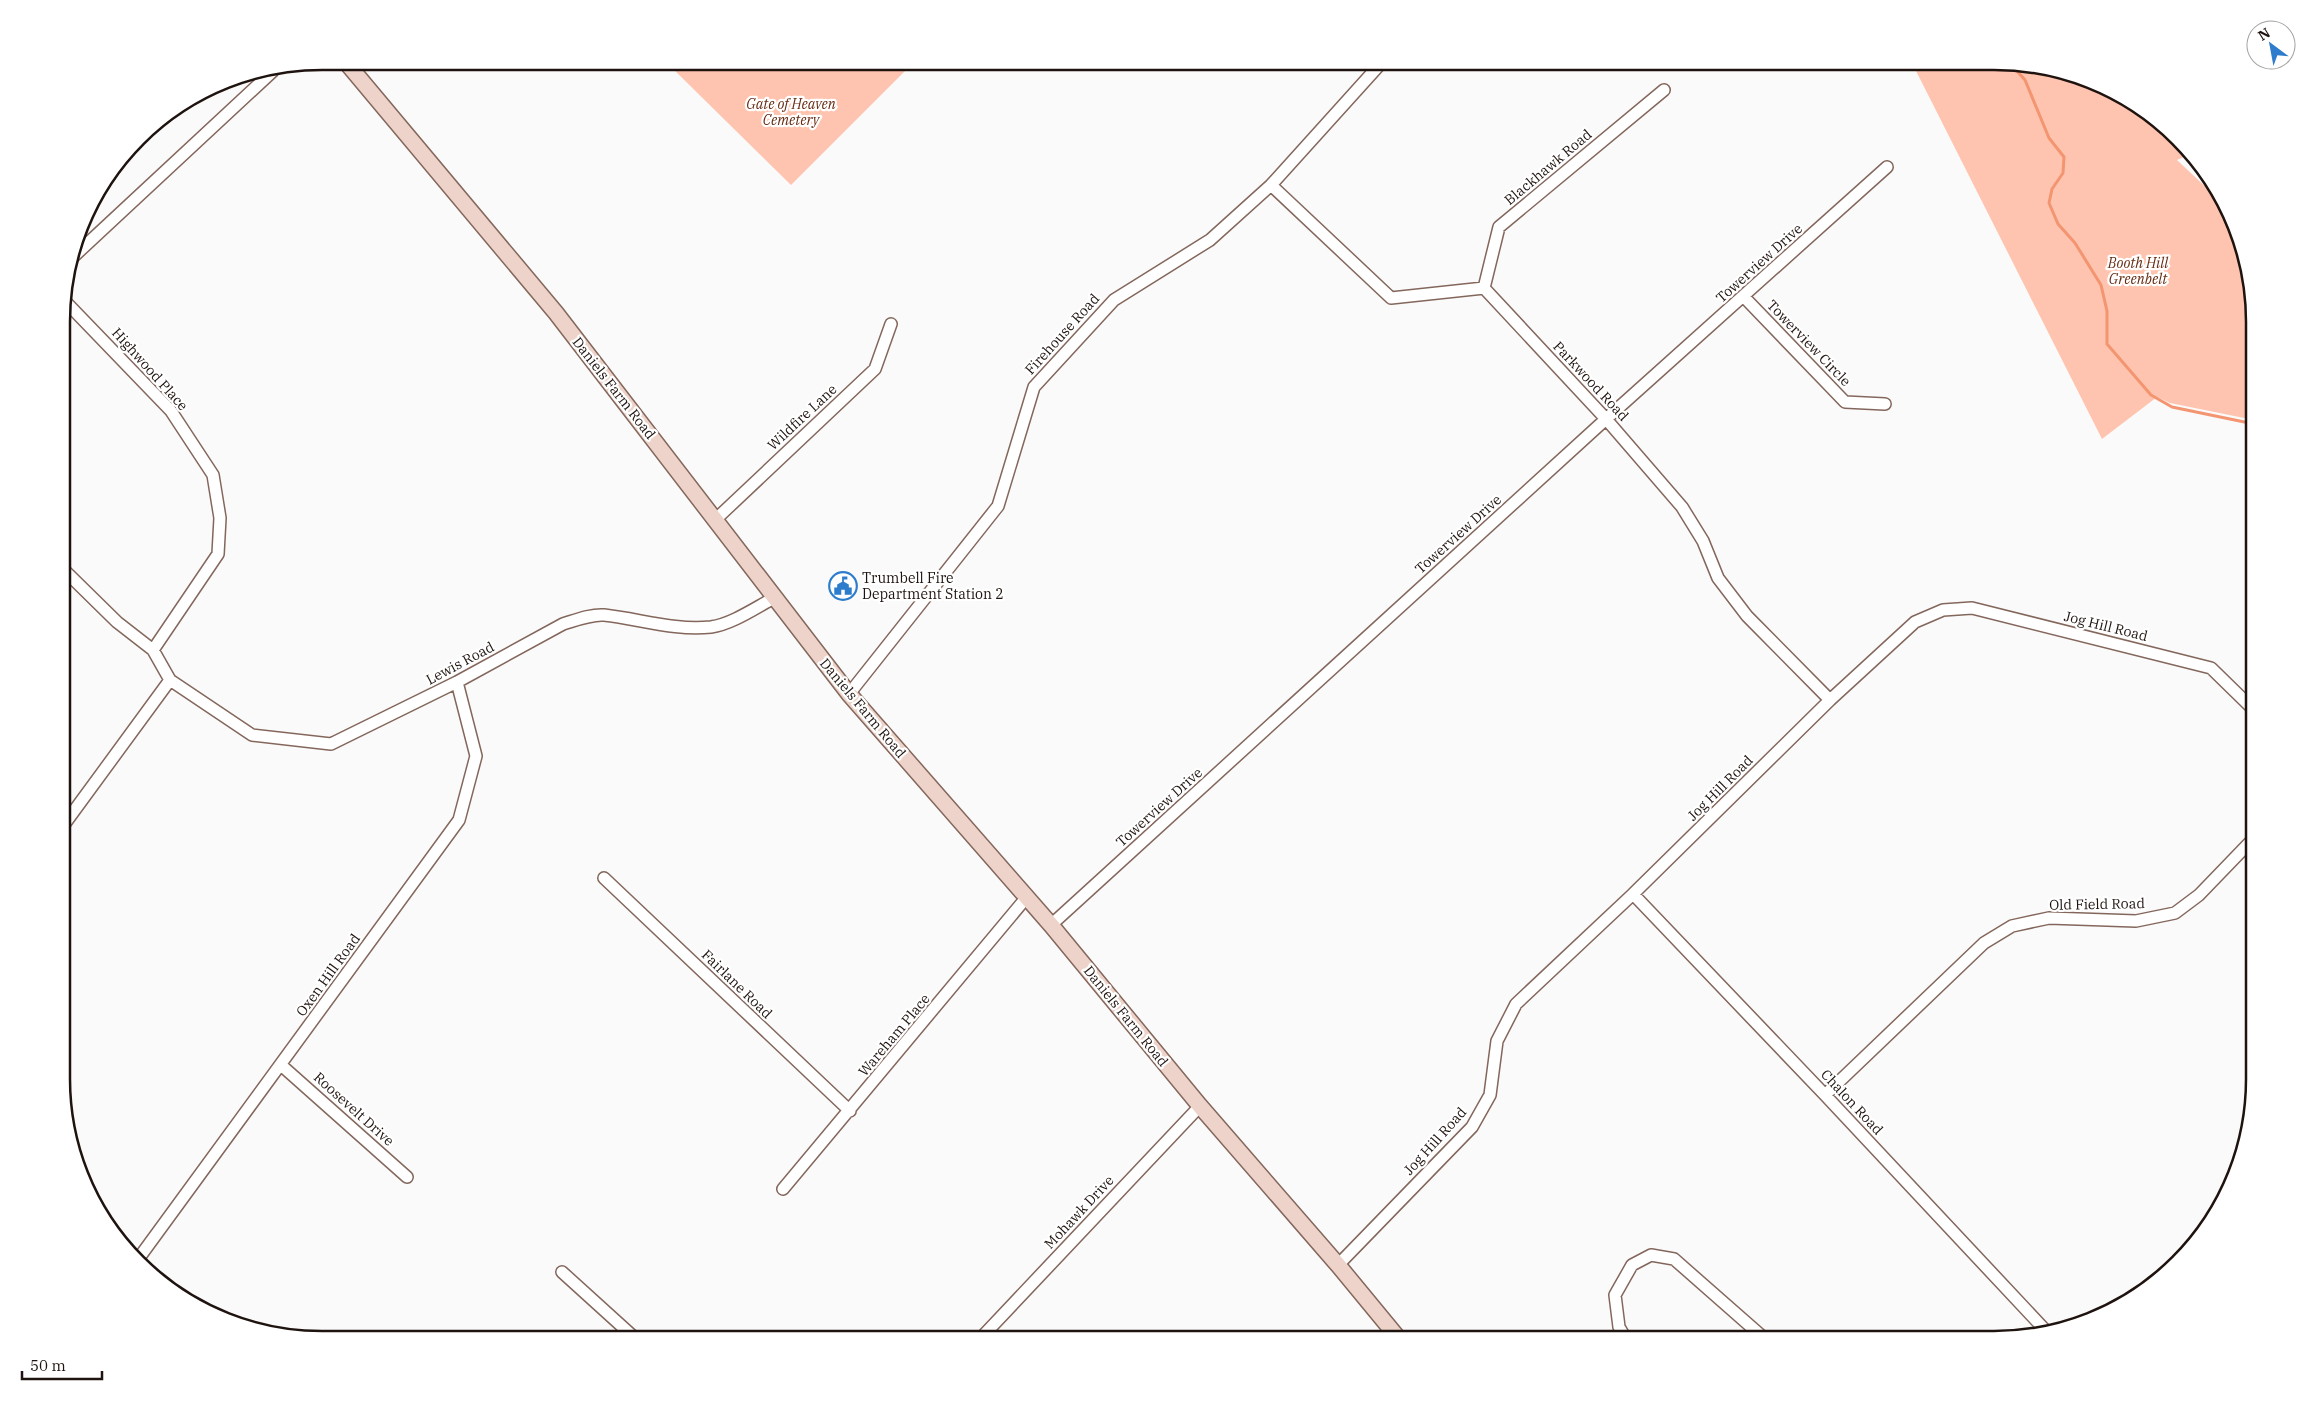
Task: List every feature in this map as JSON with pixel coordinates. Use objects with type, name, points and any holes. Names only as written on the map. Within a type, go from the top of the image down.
[{"type":"main road","name":"Daniels Farm Road","points":[[353,70],[556,313],[849,694],[1051,925],[1200,1106],[1338,1265],[1392,1331]]},
{"type":"street","name":"Firehouse Road","points":[[849,694],[998,506],[1034,387],[1114,300],[1210,240],[1271,184],[1375,70]]},
{"type":"street","points":[[81,251],[267,76]]},
{"type":"street","name":"Blackhawk Road","points":[[1484,288],[1499,227],[1664,90]]},
{"type":"street","name":"Towerview Drive","points":[[1051,925],[1606,419],[1744,298],[1887,167]]},
{"type":"street","points":[[1271,184],[1391,298],[1484,288]]},
{"type":"street","name":"Parkwood Road","points":[[1484,288],[1606,419],[1682,507],[1703,541],[1718,578],[1748,616],[1830,700]]},
{"type":"street","name":"Towerview Circle","points":[[1744,298],[1845,402],[1884,404]]},
{"type":"street","name":"Highwood Place","points":[[71,305],[171,411],[213,476],[220,518],[218,554],[153,650]]},
{"type":"street","name":"Wildfire Lane","points":[[715,520],[875,369],[891,324]]},
{"type":"street","points":[[70,575],[117,622],[153,650],[170,680],[70,818]]},
{"type":"street","name":"Lewis Road","points":[[170,680],[252,735],[331,744],[457,682],[563,624],[582,618],[603,615],[680,627],[713,627],[774,598]]},
{"type":"street","name":"Jog Hill Road","points":[[1338,1265],[1472,1127],[1490,1095],[1497,1041],[1516,1004],[1633,894],[1830,700],[1915,622],[1943,610],[1972,608],[2211,668],[2246,702]]},
{"type":"street","name":"Oxen Hill Road","points":[[142,1254],[458,820],[476,756],[457,682]]},
{"type":"street","name":"Old Field Road","points":[[1826,1095],[1984,942],[2012,926],[2049,918],[2136,921],[2175,913],[2199,895],[2246,846]]},
{"type":"street","name":"Fairlane Road","points":[[604,878],[850,1112]]},
{"type":"street","name":"Chalon Road","points":[[1633,894],[1826,1095],[2042,1326]]},
{"type":"street","name":"Wareham Place","points":[[783,1189],[850,1112],[1026,898]]},
{"type":"street","name":"Roosevelt Drive","points":[[281,1065],[407,1176]]},
{"type":"street","name":"Mohawk Drive","points":[[988,1331],[1200,1106]]},
{"type":"street","points":[[1621,1331],[1619,1327],[1615,1295],[1632,1265],[1651,1255],[1674,1259],[1756,1331]]},
{"type":"street","points":[[562,1272],[627,1331]]},
{"type":"green space","name":"Gate of Heaven Cemetery","points":[[674,70],[906,70],[791,185]]},
{"type":"green space","name":"Booth Hill Greenbelt","points":[[1916,70],[2027,72],[2075,83],[2090,89],[2134,113],[2172,144],[2184,157],[2177,160],[2207,188],[2220,211],[2233,241],[2244,289],[2246,418],[2170,403],[2157,397],[2102,439]]},
{"type":"waterway","points":[[2018,71],[2025,80],[2049,138],[2064,157],[2063,173],[2052,189],[2049,203],[2058,224],[2075,243],[2101,285],[2107,311],[2107,344],[2151,395],[2172,407],[2246,422]]},
{"type":"place","name":"Trumbell Fire Department Station 2","points":[[843,586]]}]
